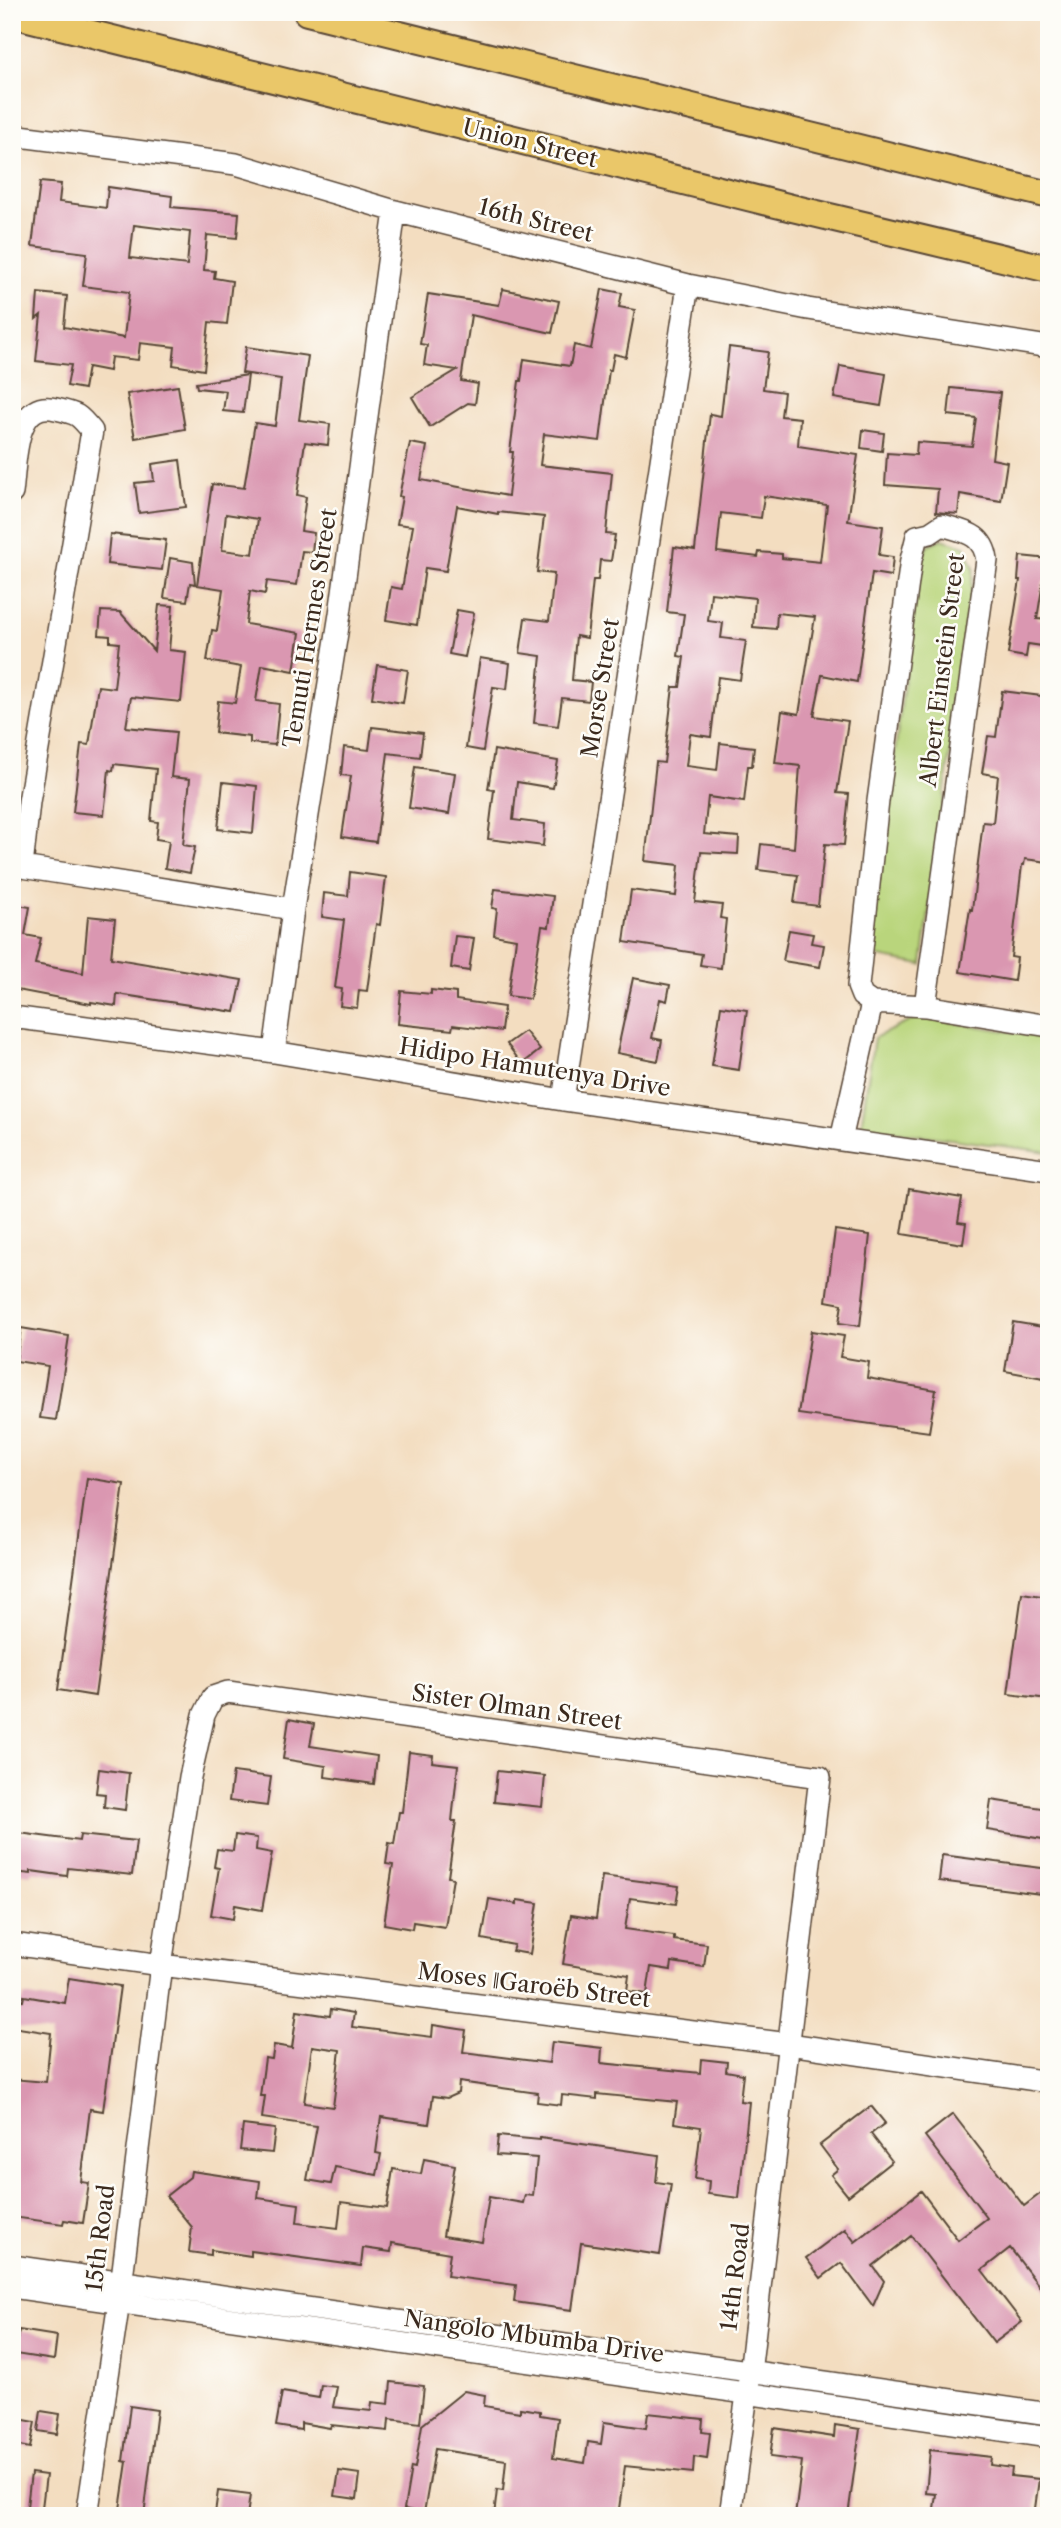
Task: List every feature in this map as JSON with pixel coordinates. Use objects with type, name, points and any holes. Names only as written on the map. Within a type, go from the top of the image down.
[{"type":"main road","points":[[307,12],[1049,195]]},
{"type":"main road","name":"Union Street","points":[[12,14],[1049,270]]},
{"type":"street","name":"16th Street","points":[[12,135],[236,164],[396,211],[688,285],[808,309],[1049,347]]},
{"type":"street","name":"Temuti Hermes Street","points":[[274,1052],[293,909],[340,614],[396,211]]},
{"type":"street","name":"Morse Street","points":[[563,1100],[688,285]]},
{"type":"street","points":[[12,493],[22,424],[35,411],[50,407],[78,414],[92,431],[17,868],[293,909]]},
{"type":"street","name":"Albert Einstein Street","points":[[872,1003],[862,996],[858,986],[878,801],[911,560],[917,537],[942,525],[978,538],[985,548],[987,560],[925,1006]]},
{"type":"street","points":[[841,1140],[872,1003],[925,1006],[1049,1026]]},
{"type":"street","name":"Hidipo Hamutenya Drive","points":[[12,1017],[274,1052],[563,1100],[1049,1170]]},
{"type":"street","name":"Sister Olman Street","points":[[161,1965],[190,1777],[204,1715],[213,1697],[228,1692],[820,1777],[789,2044]]},
{"type":"street","name":"Moses ǁGaroëb Street","points":[[12,1944],[789,2044],[1049,2082]]},
{"type":"street","name":"15th Road","points":[[87,2516],[120,2292],[161,1965]]},
{"type":"street","name":"14th Road","points":[[730,2516],[789,2044]]},
{"type":"street","name":"Nangolo Mbumba Drive","points":[[12,2266],[120,2292],[748,2383],[1049,2437]]},
{"type":"street","name":"Nangolo Mbumba Drive","points":[[12,2287],[120,2292]]},
{"type":"street","name":"Nangolo Mbumba Drive","points":[[748,2383],[1049,2414]]},
{"type":"green space","points":[[942,539],[965,546],[974,568],[922,965],[868,955],[920,564],[928,545]]},
{"type":"green space","points":[[919,1017],[1049,1038],[1049,1152],[861,1127],[874,1038]]},
{"type":"building","points":[[40,182],[61,184],[59,202],[106,208],[108,187],[172,196],[171,207],[239,213],[237,238],[207,235],[204,270],[215,271],[214,278],[232,281],[227,324],[209,322],[204,370],[173,365],[175,347],[140,343],[138,360],[111,357],[109,371],[88,367],[84,389],[67,386],[71,365],[36,361],[41,315],[36,319],[38,293],[67,296],[64,327],[124,338],[129,292],[83,286],[87,253],[32,246]],"holes":[[[134,225],[190,232],[187,265],[130,258]]]},
{"type":"building","points":[[503,289],[559,301],[552,333],[471,315],[461,381],[478,384],[475,404],[468,403],[430,427],[412,397],[457,370],[424,365],[427,345],[420,344],[428,294],[499,305]]},
{"type":"building","points":[[602,289],[622,293],[619,307],[635,310],[626,357],[614,354],[609,370],[600,441],[544,434],[540,465],[612,473],[606,534],[615,535],[611,561],[600,560],[598,580],[593,580],[587,638],[576,636],[572,680],[591,682],[589,701],[562,698],[558,726],[534,723],[541,656],[520,653],[525,618],[549,621],[554,574],[537,572],[544,517],[498,514],[457,506],[446,571],[425,568],[417,625],[386,620],[391,587],[402,589],[413,526],[397,524],[402,497],[399,496],[410,443],[427,446],[421,480],[508,496],[513,452],[510,452],[524,359],[570,366],[574,345],[591,349]]},
{"type":"building","points":[[246,347],[308,356],[299,420],[330,424],[328,445],[305,442],[297,495],[306,497],[301,531],[314,533],[312,552],[302,551],[297,585],[267,581],[265,594],[250,591],[246,624],[300,633],[294,671],[262,665],[256,701],[279,704],[275,745],[250,743],[250,737],[215,733],[218,701],[235,703],[241,667],[207,661],[212,630],[217,631],[223,589],[197,585],[212,484],[244,488],[255,423],[275,426],[281,379],[242,373]],"holes":[[[226,514],[258,519],[253,554],[222,550]]]},
{"type":"building","points":[[729,347],[768,352],[763,389],[784,392],[781,416],[800,418],[798,446],[858,455],[848,521],[883,526],[879,555],[893,557],[891,576],[872,573],[857,682],[822,675],[814,716],[848,721],[837,793],[849,794],[844,845],[825,844],[818,906],[794,903],[798,875],[758,870],[761,844],[794,848],[800,766],[775,763],[782,711],[799,714],[815,617],[777,613],[776,629],[753,627],[755,598],[711,593],[708,621],[723,623],[721,638],[746,641],[740,680],[718,677],[711,737],[690,734],[686,766],[717,770],[720,743],[754,747],[752,766],[748,766],[744,802],[708,797],[704,834],[739,837],[738,854],[701,852],[695,902],[722,905],[720,918],[726,919],[721,968],[700,965],[702,954],[624,942],[631,890],[676,896],[679,865],[645,861],[656,762],[664,763],[673,687],[680,687],[684,657],[678,656],[684,614],[667,612],[674,547],[695,550],[710,414],[721,416]],"holes":[[[764,496],[827,505],[820,562],[782,558],[782,554],[759,552],[758,557],[717,552],[721,513],[761,518]]]},
{"type":"building","points":[[840,366],[886,374],[881,406],[834,398]]},
{"type":"building","points":[[248,375],[243,413],[223,411],[226,391],[197,388],[196,383]]},
{"type":"building","points":[[178,386],[185,429],[135,438],[127,394]]},
{"type":"building","points":[[951,388],[1000,393],[992,459],[1007,462],[1001,501],[960,494],[958,514],[936,512],[938,489],[885,485],[887,453],[916,455],[917,442],[972,446],[976,418],[948,415]]},
{"type":"building","points":[[863,430],[884,433],[882,451],[861,448]]},
{"type":"building","points":[[180,460],[186,507],[139,513],[135,483],[154,481],[152,464]]},
{"type":"building","points":[[110,534],[166,540],[162,570],[107,564]]},
{"type":"building","points":[[1020,556],[1049,559],[1049,582],[1043,582],[1037,619],[1049,620],[1049,647],[1028,644],[1026,657],[1008,654],[1020,580]]},
{"type":"building","points":[[170,558],[193,562],[195,584],[190,583],[187,601],[164,598]]},
{"type":"building","points":[[159,605],[173,606],[169,650],[186,652],[181,702],[131,697],[126,727],[176,732],[171,777],[190,779],[183,845],[195,847],[190,873],[165,868],[169,841],[156,839],[158,822],[151,821],[156,769],[114,764],[113,771],[109,770],[104,815],[73,812],[81,744],[89,745],[98,686],[114,688],[119,643],[110,642],[110,636],[99,635],[101,611],[120,612],[154,651]]},
{"type":"building","points":[[457,610],[474,613],[465,657],[449,654]]},
{"type":"building","points":[[480,658],[510,663],[507,689],[493,687],[483,751],[466,748]]},
{"type":"building","points":[[377,665],[408,670],[403,703],[372,698]]},
{"type":"building","points":[[1002,691],[1049,697],[1049,862],[1025,859],[1022,865],[1011,957],[1017,958],[1014,981],[960,972],[970,909],[972,910],[983,822],[993,823],[998,776],[982,773],[988,736],[996,737]]},
{"type":"building","points":[[372,727],[423,733],[420,757],[388,753],[376,842],[342,837],[351,776],[341,775],[344,747],[369,750]]},
{"type":"building","points":[[494,750],[558,761],[553,788],[517,782],[513,820],[545,824],[543,846],[488,839],[494,790],[488,789]]},
{"type":"building","points":[[415,767],[455,773],[449,814],[409,808]]},
{"type":"building","points":[[223,782],[257,786],[253,833],[218,829]]},
{"type":"building","points":[[350,872],[386,877],[380,925],[376,924],[367,991],[359,990],[357,1008],[340,1006],[342,989],[335,988],[344,920],[322,917],[324,893],[348,896]]},
{"type":"building","points":[[495,889],[553,896],[549,927],[542,926],[530,999],[508,996],[516,939],[494,935],[497,909],[492,908]]},
{"type":"building","points":[[12,904],[30,907],[25,935],[41,938],[35,964],[83,973],[88,916],[115,919],[111,958],[242,980],[235,1012],[117,994],[116,1006],[91,1004],[12,989]]},
{"type":"building","points":[[789,930],[813,934],[811,943],[824,945],[820,967],[783,961]]},
{"type":"building","points":[[455,936],[474,938],[469,971],[451,968]]},
{"type":"building","points":[[633,978],[670,985],[667,1001],[660,999],[652,1038],[662,1040],[658,1061],[617,1053]]},
{"type":"building","points":[[431,990],[456,993],[456,1000],[504,1007],[501,1031],[453,1025],[452,1030],[398,1024],[401,991],[431,994]]},
{"type":"building","points":[[721,1006],[747,1010],[739,1070],[712,1066]]},
{"type":"building","points":[[525,1031],[540,1050],[522,1064],[507,1044]]},
{"type":"building","points":[[909,1189],[962,1198],[958,1222],[966,1223],[963,1244],[902,1234]]},
{"type":"building","points":[[835,1230],[870,1235],[860,1326],[839,1323],[842,1304],[826,1301]]},
{"type":"building","points":[[1013,1322],[1049,1328],[1049,1379],[1005,1371]]},
{"type":"building","points":[[21,1328],[69,1336],[56,1420],[40,1418],[48,1366],[16,1361]]},
{"type":"building","points":[[811,1331],[844,1336],[840,1357],[869,1362],[867,1378],[936,1390],[929,1432],[798,1414]]},
{"type":"building","points":[[87,1478],[124,1484],[95,1696],[58,1690]]},
{"type":"building","points":[[1022,1593],[1049,1597],[1049,1699],[1008,1694]]},
{"type":"building","points":[[289,1719],[314,1724],[310,1746],[377,1756],[374,1784],[325,1777],[326,1766],[283,1759]]},
{"type":"building","points":[[409,1752],[433,1755],[432,1762],[458,1765],[452,1821],[456,1821],[448,1877],[453,1878],[445,1927],[413,1922],[412,1929],[384,1924],[393,1865],[386,1864],[389,1843],[394,1844],[399,1812],[402,1812]]},
{"type":"building","points":[[99,1769],[129,1773],[125,1810],[104,1807],[105,1794],[96,1793]]},
{"type":"building","points":[[497,1771],[545,1776],[542,1807],[494,1802]]},
{"type":"building","points":[[233,1772],[271,1777],[267,1806],[229,1801]]},
{"type":"building","points":[[991,1800],[1049,1809],[1049,1840],[987,1830]]},
{"type":"building","points":[[19,1833],[79,1841],[80,1835],[136,1841],[132,1875],[68,1868],[67,1876],[31,1871],[31,1874],[14,1872]]},
{"type":"building","points":[[235,1835],[257,1838],[256,1850],[272,1853],[262,1910],[235,1905],[233,1919],[211,1915],[219,1868],[214,1867],[217,1849],[233,1851]]},
{"type":"building","points":[[942,1855],[1049,1869],[1049,1895],[939,1881]]},
{"type":"building","points":[[602,1876],[679,1886],[676,1904],[630,1898],[625,1929],[707,1944],[704,1967],[672,1962],[671,1970],[651,1967],[647,1994],[627,1991],[629,1975],[563,1964],[571,1915],[596,1919]]},
{"type":"building","points":[[489,1899],[517,1904],[517,1900],[538,1903],[530,1954],[512,1951],[514,1945],[482,1939]]},
{"type":"building","points":[[69,1978],[120,1986],[103,2111],[90,2109],[81,2182],[89,2183],[83,2223],[64,2220],[63,2224],[12,2217],[12,2079],[46,2082],[51,2033],[12,2027],[12,1999],[23,2001],[24,1996],[65,2003]]},
{"type":"building","points":[[331,2009],[354,2013],[352,2027],[432,2037],[433,2025],[466,2030],[463,2052],[549,2063],[552,2042],[602,2048],[601,2063],[700,2073],[701,2059],[727,2062],[726,2071],[743,2074],[740,2101],[749,2102],[739,2198],[708,2194],[709,2181],[695,2179],[701,2127],[674,2123],[677,2102],[597,2094],[597,2099],[562,2095],[561,2105],[537,2102],[538,2093],[459,2082],[458,2093],[447,2098],[433,2096],[429,2124],[381,2117],[376,2153],[381,2154],[377,2175],[335,2167],[331,2184],[307,2180],[317,2126],[262,2118],[265,2096],[260,2096],[265,2058],[272,2059],[274,2045],[292,2048],[297,2011],[330,2016]],"holes":[[[312,2046],[340,2050],[333,2107],[304,2103]]]},
{"type":"building","points":[[871,2106],[885,2123],[871,2134],[892,2161],[848,2196],[831,2175],[838,2169],[820,2145]]},
{"type":"building","points":[[953,2114],[1024,2206],[1049,2187],[1049,2299],[1010,2248],[982,2270],[1022,2322],[994,2343],[911,2236],[873,2266],[884,2281],[873,2306],[841,2263],[821,2278],[806,2258],[845,2229],[855,2242],[921,2191],[958,2240],[987,2218],[925,2136]]},
{"type":"building","points":[[243,2125],[275,2129],[272,2153],[240,2150]]},
{"type":"building","points":[[498,2136],[540,2138],[659,2155],[656,2182],[671,2184],[660,2255],[581,2243],[572,2310],[514,2302],[516,2285],[447,2276],[450,2253],[392,2243],[391,2252],[363,2248],[361,2266],[251,2251],[251,2256],[211,2250],[211,2255],[189,2252],[192,2227],[166,2196],[190,2177],[191,2171],[260,2181],[258,2198],[299,2204],[297,2223],[338,2228],[341,2202],[387,2208],[393,2169],[421,2174],[424,2159],[455,2165],[443,2236],[482,2242],[489,2197],[523,2203],[525,2195],[533,2196],[537,2158],[496,2155]]},
{"type":"building","points":[[19,2330],[57,2336],[54,2360],[15,2354]]},
{"type":"building","points":[[391,2382],[424,2386],[420,2423],[389,2419],[388,2431],[331,2425],[330,2428],[301,2423],[301,2430],[276,2426],[282,2392],[319,2398],[321,2385],[337,2387],[333,2407],[371,2411],[372,2402],[389,2404]]},
{"type":"building","points":[[464,2391],[485,2395],[484,2406],[520,2412],[520,2408],[540,2411],[540,2415],[558,2418],[553,2458],[585,2463],[588,2442],[601,2444],[604,2422],[646,2428],[648,2413],[703,2419],[702,2432],[710,2433],[707,2459],[694,2457],[693,2473],[625,2466],[618,2516],[494,2516],[497,2490],[503,2491],[506,2460],[435,2449],[424,2513],[404,2509],[411,2467],[415,2468],[422,2425]]},
{"type":"building","points":[[130,2406],[157,2410],[144,2516],[119,2516],[127,2462],[123,2461]]},
{"type":"building","points":[[41,2411],[60,2414],[57,2434],[38,2431]]},
{"type":"building","points":[[19,2419],[35,2422],[30,2448],[15,2445]]},
{"type":"building","points":[[835,2425],[860,2429],[848,2516],[795,2516],[802,2461],[770,2457],[774,2428],[834,2437]]},
{"type":"building","points":[[930,2450],[991,2457],[990,2465],[1012,2468],[1011,2476],[1039,2479],[1034,2516],[933,2516],[936,2494],[926,2493]]},
{"type":"building","points":[[339,2471],[360,2474],[357,2499],[335,2496]]},
{"type":"building","points":[[31,2473],[46,2475],[41,2516],[26,2516]]},
{"type":"building","points":[[218,2491],[250,2495],[247,2516],[215,2513]]}]
